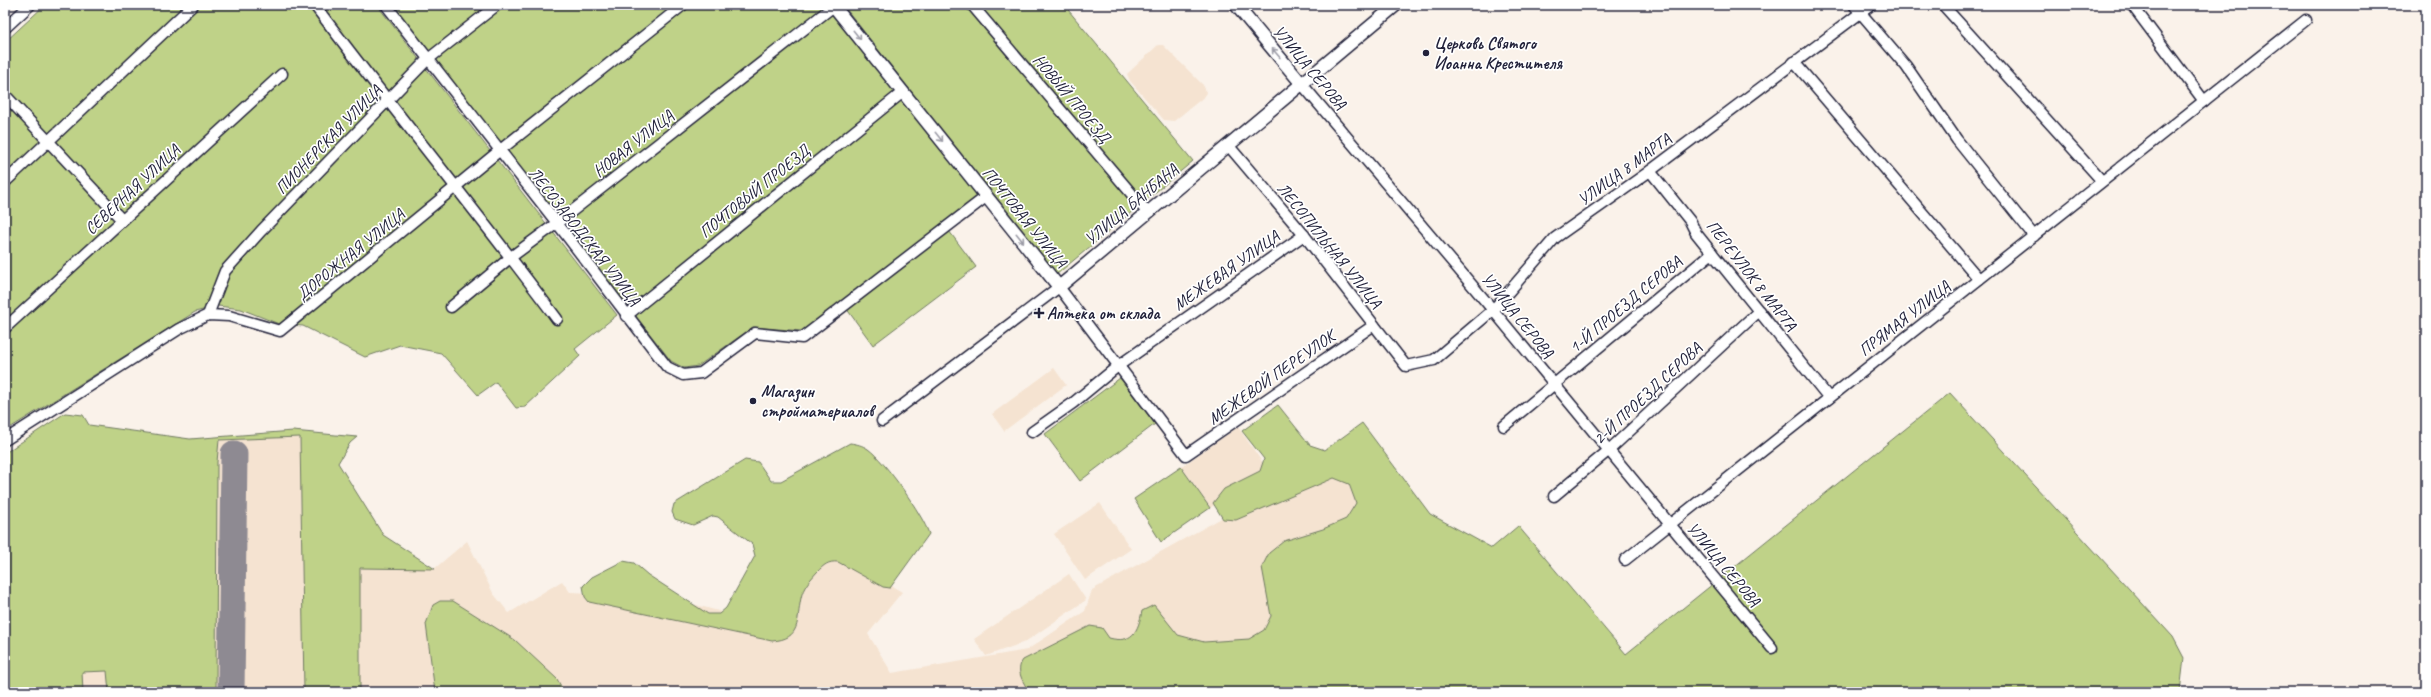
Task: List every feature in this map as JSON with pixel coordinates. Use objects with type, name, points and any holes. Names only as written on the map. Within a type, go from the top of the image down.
[{"type":"street","points":[[5,28],[30,5]]},
{"type":"street","points":[[5,182],[193,5]]},
{"type":"street","points":[[319,5],[316,7],[387,101],[455,189],[511,257],[557,319]]},
{"type":"street","name":"ЛЕСОЗАВОДСКАЯ УЛИЦА","points":[[386,5],[427,60],[557,223],[626,316],[667,366],[683,375],[701,373],[755,334],[802,338],[987,196]]},
{"type":"street","name":"ПИОНЕРСКАЯ УЛИЦА","points":[[208,314],[225,271],[427,60],[497,5]]},
{"type":"street","name":"ДОРОЖНАЯ УЛИЦА","points":[[208,314],[229,316],[280,332],[455,189],[499,151],[683,5]]},
{"type":"street","name":"ПОЧТОВАЯ УЛИЦА","points":[[834,5],[1059,287],[1186,455]]},
{"type":"street","name":"НОВАЯ УЛИЦА","points":[[451,307],[511,257],[557,223],[834,5]]},
{"type":"street","name":"НОВЫЙ ПРОЕЗД","points":[[972,5],[1148,212]]},
{"type":"street","name":"УЛИЦА СЕРОВА","points":[[1236,5],[1493,310],[1553,385],[1772,648]]},
{"type":"street","name":"УЛИЦА БАНБАНА","points":[[882,421],[1059,287],[1396,5]]},
{"type":"street","name":"УЛИЦА 8 МАРТА","points":[[1406,366],[1434,360],[1493,310],[1555,238],[1650,171],[1794,62],[1858,9],[1871,5]]},
{"type":"street","points":[[1943,5],[2102,181]]},
{"type":"street","points":[[2132,5],[2204,101]]},
{"type":"street","points":[[1858,9],[1906,66],[1957,140],[2034,236]]},
{"type":"street","name":"ПРЯМАЯ УЛИЦА","points":[[1625,560],[2306,20]]},
{"type":"street","points":[[1794,62],[1979,279]]},
{"type":"street","name":"СЕВЕРНАЯ УЛИЦА","points":[[5,328],[282,74]]},
{"type":"street","name":"ПОЧТОВЫЙ ПРОЕЗД","points":[[626,316],[903,92]]},
{"type":"street","points":[[5,95],[122,220]]},
{"type":"street","name":"ЛЕСОПИЛЬНАЯ УЛИЦА","points":[[1228,145],[1304,235],[1406,366]]},
{"type":"street","name":"ПЕРЕУЛОК 8 МАРТА","points":[[1650,171],[1690,221],[1696,233],[1830,398]]},
{"type":"street","name":"МЕЖЕВАЯ УЛИЦА","points":[[1032,432],[1073,403],[1118,366],[1304,235]]},
{"type":"street","name":"1-Й ПРОЕЗД СЕРОВА","points":[[1504,426],[1712,253]]},
{"type":"street","name":"2-Й ПРОЕЗД СЕРОВА","points":[[1554,496],[1608,450],[1759,311]]},
{"type":"street","points":[[5,440],[179,329],[208,314]]},
{"type":"street","name":"МЕЖЕВОЙ ПЕРЕУЛОК","points":[[1186,455],[1374,325]]},
{"type":"shaded area","points":[[1158,45],[1163,45],[1203,85],[1206,91],[1205,96],[1174,121],[1164,120],[1130,81],[1127,74]]},
{"type":"shaded area","points":[[1054,368],[1066,385],[1004,431],[992,414]]},
{"type":"shaded area","points":[[65,413],[83,415],[89,425],[190,439],[293,431],[357,437],[350,443],[338,463],[383,535],[434,569],[467,541],[493,593],[509,613],[562,581],[570,592],[663,596],[785,629],[797,586],[835,553],[902,592],[868,634],[892,673],[1027,650],[1085,611],[1092,590],[1353,445],[1561,692],[5,692],[5,453]]},
{"type":"shaded area","points":[[1238,427],[1267,469],[1210,508],[1181,467]]},
{"type":"shaded area","points":[[1100,503],[1131,549],[1085,580],[1054,534]]},
{"type":"shaded area","points":[[1069,574],[1086,600],[1025,642],[986,656],[974,639]]},
{"type":"green space","points":[[45,5],[377,5],[617,315],[575,349],[580,356],[525,407],[516,408],[496,382],[478,395],[441,353],[400,345],[365,357],[303,326],[279,324],[241,309],[218,306],[195,312],[5,431],[5,42]]},
{"type":"green space","points":[[393,5],[825,5],[979,198],[803,331],[753,327],[698,366],[684,368],[671,361]]},
{"type":"green space","points":[[843,5],[1064,5],[1193,161],[1056,275]]},
{"type":"green space","points":[[949,231],[976,267],[873,345],[846,308]]},
{"type":"green space","points":[[1120,378],[1155,424],[1080,481],[1045,434]]},
{"type":"green space","points":[[1950,393],[2173,637],[2184,658],[2180,692],[1029,692],[1022,680],[1020,668],[1023,660],[1090,626],[1102,628],[1109,638],[1128,638],[1133,635],[1136,630],[1142,611],[1154,605],[1178,635],[1204,642],[1249,639],[1264,630],[1271,616],[1262,567],[1269,553],[1284,541],[1323,529],[1346,519],[1356,503],[1349,484],[1334,478],[1236,520],[1223,519],[1213,503],[1224,489],[1260,471],[1264,459],[1242,431],[1278,405],[1310,445],[1325,450],[1362,423],[1430,514],[1492,548],[1518,526],[1626,654]]},
{"type":"green space","points":[[65,413],[83,415],[89,425],[190,439],[293,431],[357,437],[350,443],[338,463],[383,535],[435,569],[360,568],[360,692],[304,692],[300,437],[219,440],[217,462],[216,692],[109,692],[107,671],[82,672],[83,692],[5,692],[5,453]]},
{"type":"green space","points":[[850,443],[868,449],[884,465],[912,502],[929,534],[890,588],[883,587],[838,562],[824,565],[803,590],[798,621],[793,633],[782,640],[772,641],[589,602],[585,597],[583,586],[592,577],[623,561],[634,563],[648,575],[708,614],[719,614],[726,608],[755,556],[752,544],[718,517],[713,516],[693,525],[675,519],[672,512],[674,504],[745,460],[758,462],[771,481],[781,481]]},
{"type":"green space","points":[[1181,467],[1210,508],[1161,542],[1134,499]]},
{"type":"green space","points":[[440,601],[453,601],[515,640],[557,679],[564,692],[435,692],[426,624],[433,605]]},
{"type":"taxiway","points":[[231,692],[234,454]]},
{"type":"place","name":"Церковь Святого Иоанна Крестителя","points":[[1426,53]]},
{"type":"place","name":"Аптека от склада","points":[[1039,313]]},
{"type":"place","name":"Магазин стройматериалов","points":[[753,401]]}]
